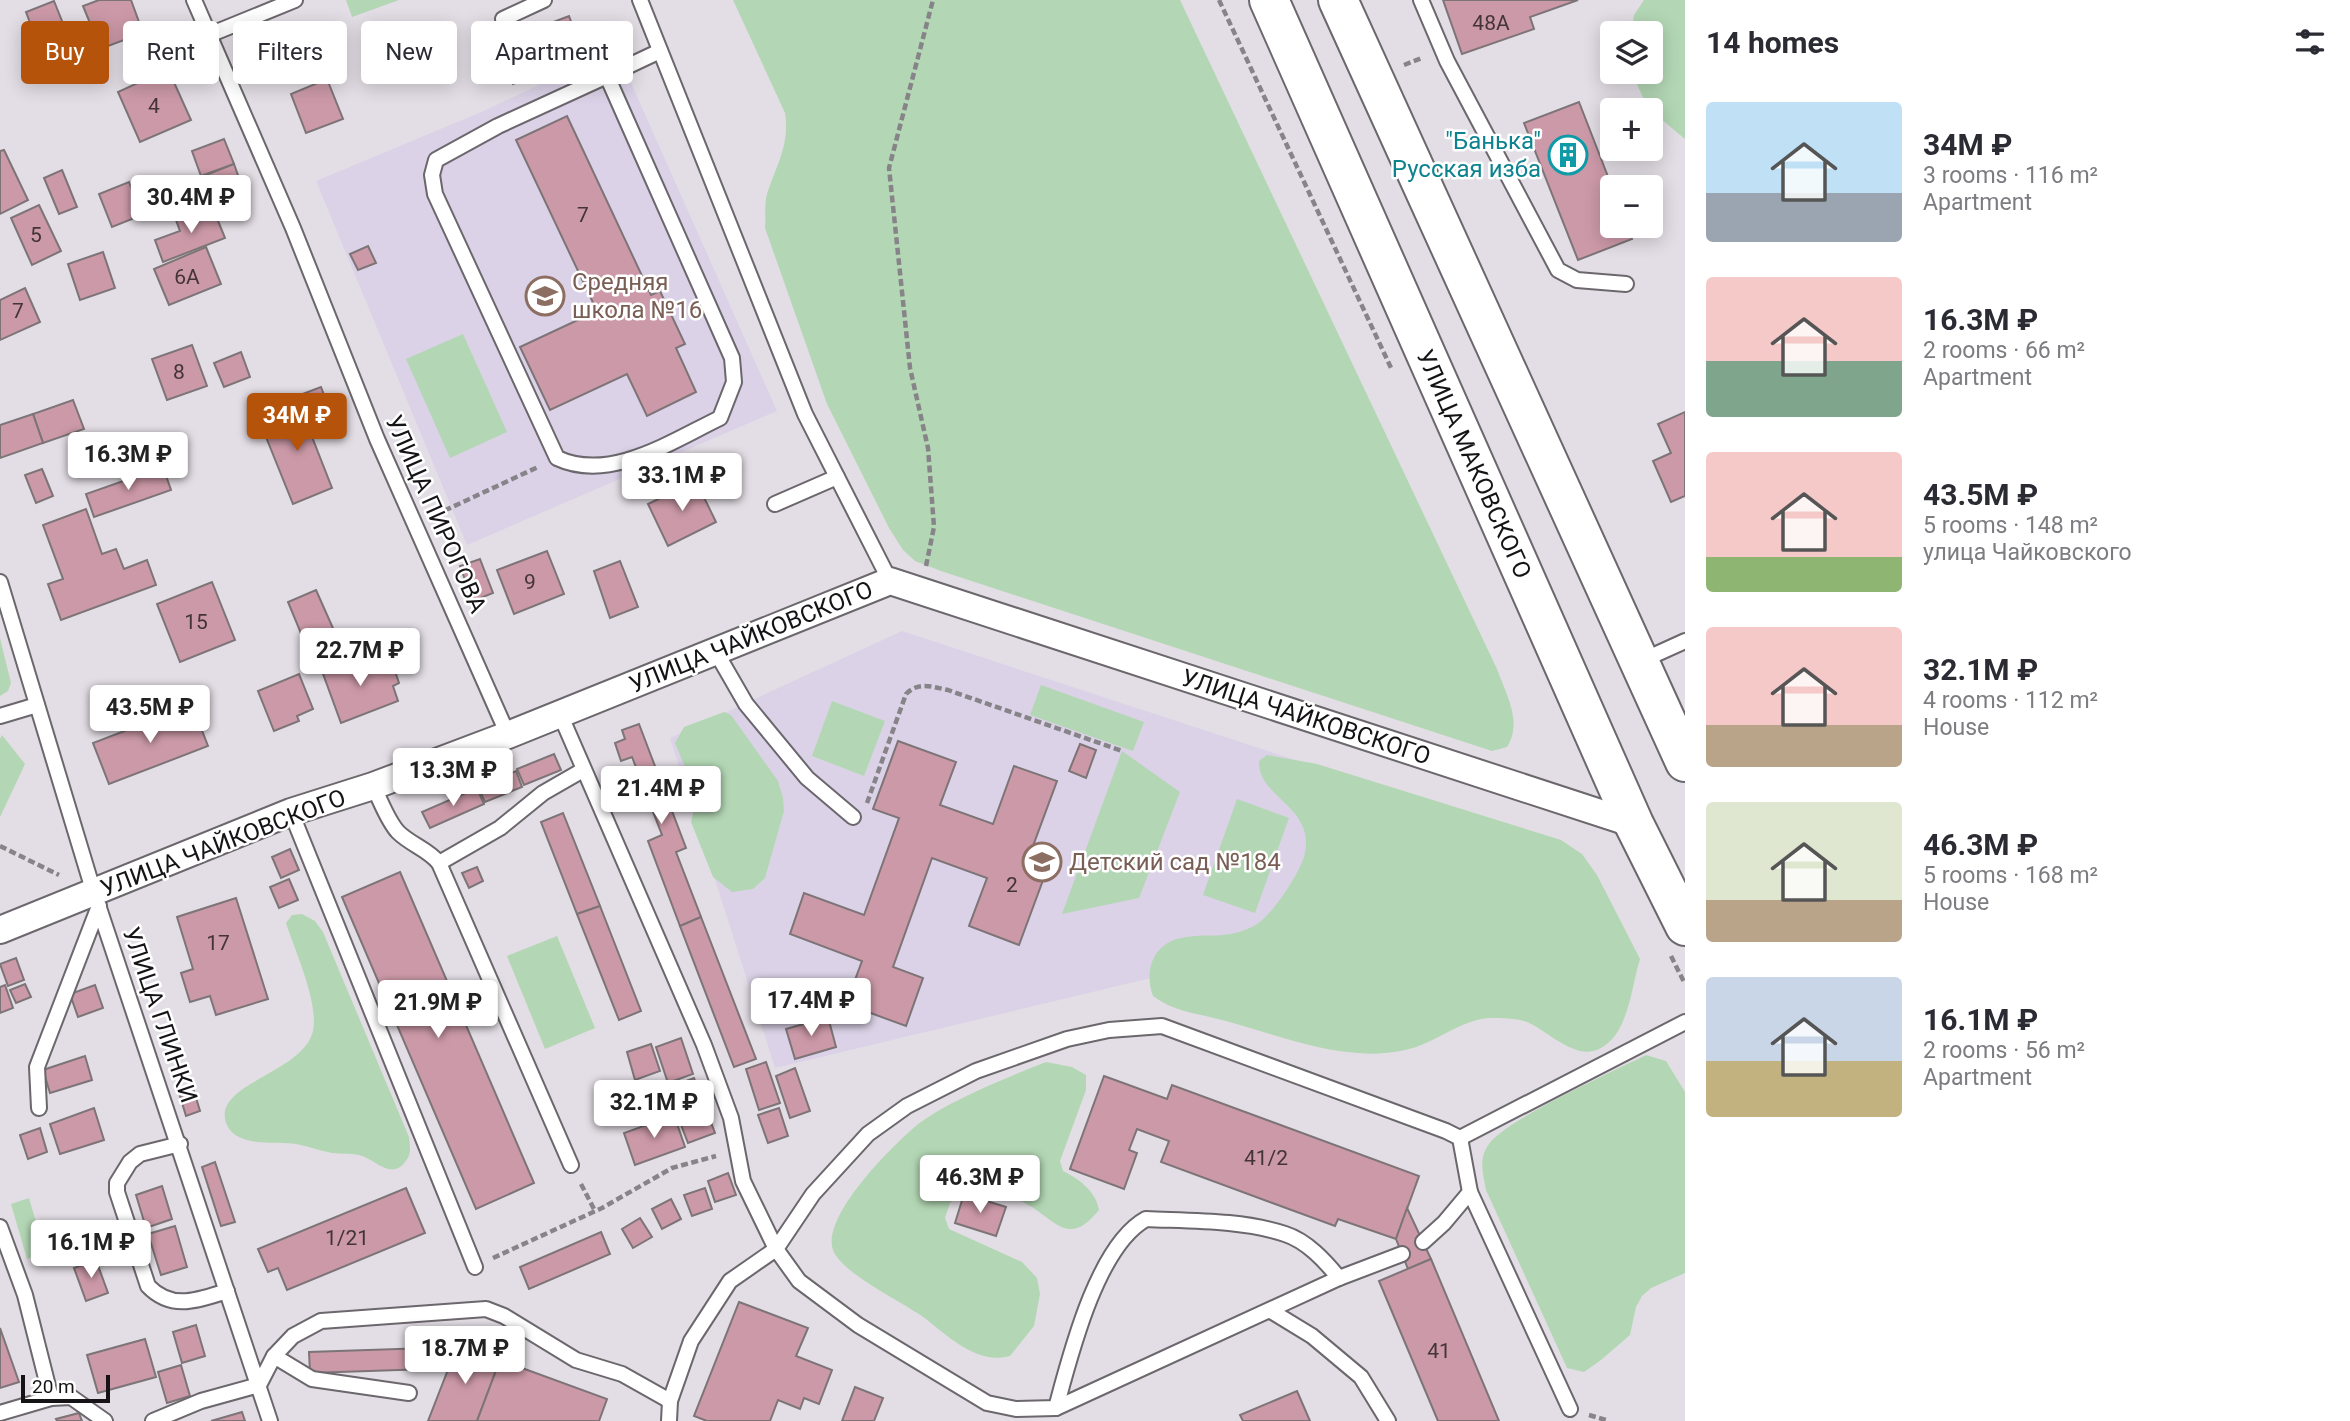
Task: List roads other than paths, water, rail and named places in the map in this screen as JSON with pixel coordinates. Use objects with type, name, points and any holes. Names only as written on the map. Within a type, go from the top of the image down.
[{"type":"highway","name":"УЛИЦА МАКОВСКОГО","points":[[1269,0],[1634,824],[1685,926]]},
{"type":"highway","points":[[1338,0],[1685,762]]},
{"type":"street","name":"УЛИЦА ЧАЙКОВСКОГО","points":[[0,930],[97,899],[291,812],[373,786],[508,735],[890,581],[1634,824]]},
{"type":"lane","name":"УЛИЦА ПИРОГОВА","points":[[194,0],[203,21]]},
{"type":"lane","points":[[219,31],[295,0]]},
{"type":"lane","points":[[503,19],[544,0]]},
{"type":"lane","points":[[640,0],[805,414],[890,581]]},
{"type":"lane","points":[[1421,0],[1447,61],[1558,270],[1577,281],[1626,284]]},
{"type":"lane","points":[[633,64],[660,51]]},
{"type":"lane","name":"УЛИЦА ПИРОГОВА","points":[[219,58],[293,228],[415,525],[508,735]]},
{"type":"lane","points":[[607,76],[732,358],[734,382],[720,418],[649,451],[604,466],[585,467],[557,458],[435,194],[432,174],[436,160],[498,127],[607,76]]},
{"type":"lane","points":[[775,504],[837,477]]},
{"type":"lane","name":"УЛИЦА ГЛИНКИ","points":[[0,582],[97,899],[270,1421]]},
{"type":"lane","points":[[1640,661],[1685,641]]},
{"type":"lane","points":[[716,652],[746,704],[807,778],[853,817]]},
{"type":"lane","points":[[0,716],[37,705]]},
{"type":"lane","points":[[560,713],[704,1045],[731,1118],[743,1181],[776,1249],[799,1280],[858,1325],[987,1403],[1058,1415],[1339,1278],[1402,1254]]},
{"type":"lane","points":[[439,863],[500,828],[543,793],[583,770]]},
{"type":"lane","points":[[373,786],[397,831],[416,846],[432,854],[439,863],[571,1165]]},
{"type":"lane","points":[[291,812],[475,1267]]},
{"type":"lane","points":[[38,1108],[37,1066],[97,899]]},
{"type":"lane","points":[[669,1421],[670,1401],[691,1341],[707,1312],[741,1271],[776,1249],[814,1194],[868,1134],[907,1107],[976,1071],[1068,1039],[1109,1030],[1162,1026],[1460,1138],[1685,1022]]},
{"type":"lane","points":[[1460,1138],[1470,1192],[1570,1409]]},
{"type":"lane","points":[[180,1144],[140,1154],[130,1162],[117,1183],[121,1204],[148,1286],[154,1293],[173,1302],[186,1303],[227,1291]]},
{"type":"lane","points":[[1423,1242],[1444,1223],[1470,1192]]},
{"type":"lane","points":[[1058,1415],[1080,1324],[1115,1250],[1131,1227],[1146,1219],[1258,1228],[1287,1235],[1319,1255],[1339,1278]]},
{"type":"lane","points":[[0,1227],[25,1295],[51,1398]]},
{"type":"lane","points":[[153,1421],[201,1402],[258,1385],[274,1356],[293,1336],[321,1321],[486,1309],[505,1316],[576,1360],[622,1374],[670,1401]]},
{"type":"lane","points":[[1271,1311],[1312,1336],[1361,1377],[1388,1421]]},
{"type":"lane","points":[[274,1356],[312,1379],[409,1394]]},
{"type":"lane","points":[[0,1413],[51,1398],[71,1397],[80,1400],[105,1421]]},
{"type":"place","name":"\"Банька\" Русская изба","points":[[1568,155]]},
{"type":"place","name":"Средняя школа №16","points":[[545,296]]},
{"type":"place","name":"Детский сад №184","points":[[1042,862]]}]
